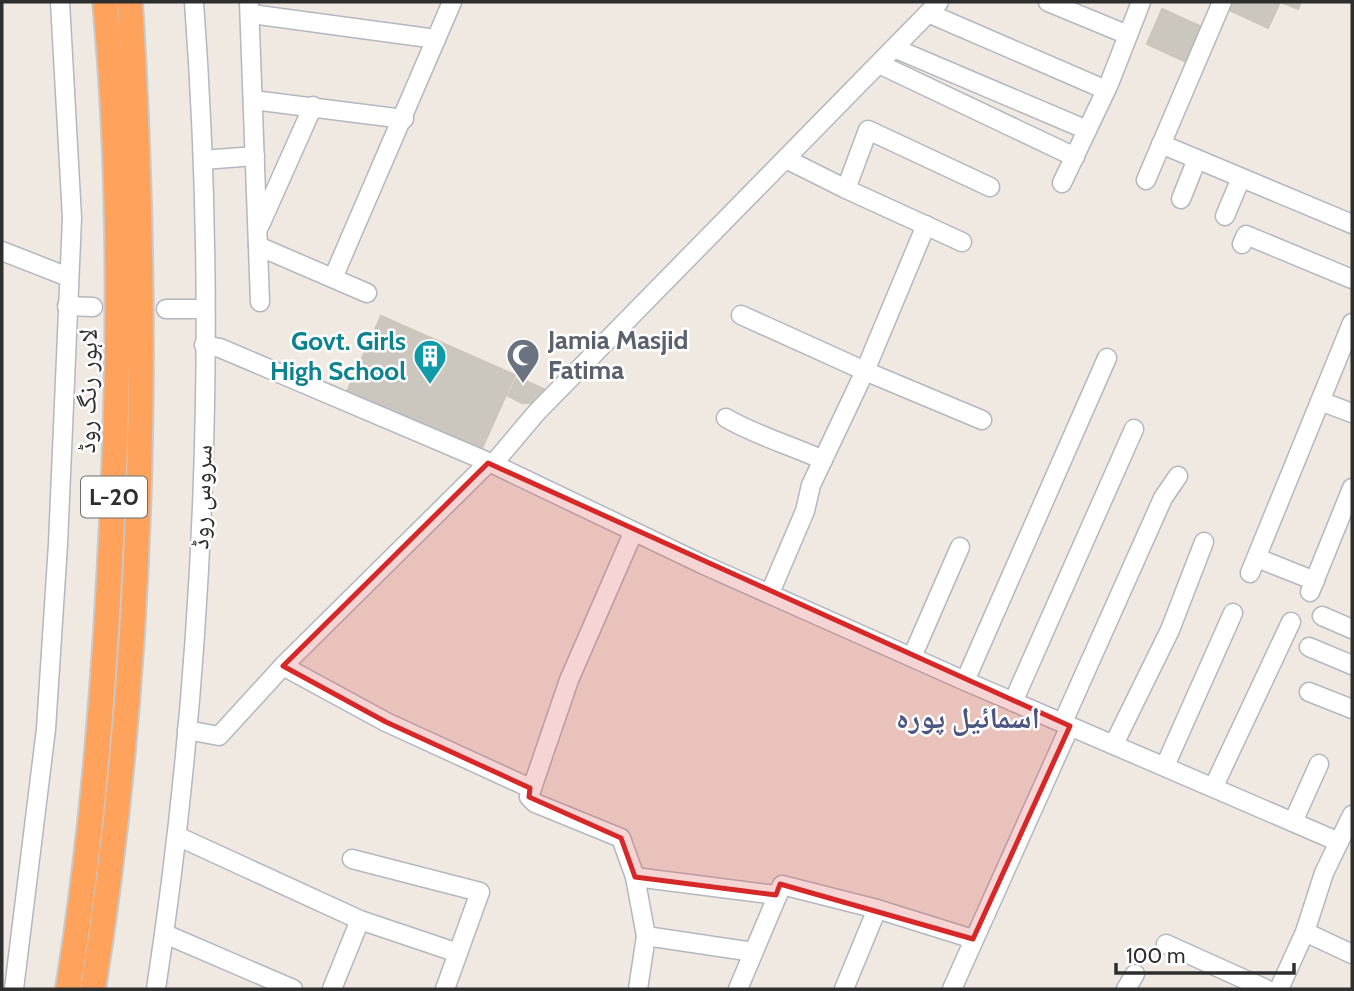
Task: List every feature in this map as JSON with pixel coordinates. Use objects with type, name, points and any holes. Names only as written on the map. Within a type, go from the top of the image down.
[{"type":"highway","name":"لاہور رنگ روڈ","points":[[68,989],[98,747],[116,459],[116,227],[104,2]]},
{"type":"highway","name":"لاہور رنگ روڈ","points":[[93,989],[123,752],[142,439],[140,237],[130,2]]},
{"type":"street","points":[[14,989],[46,729],[72,218],[60,2]]},
{"type":"street","name":"سروس روڈ","points":[[156,989],[177,836],[187,730],[202,475],[203,160],[194,2]]},
{"type":"street","points":[[333,278],[404,119],[452,2]]},
{"type":"street","points":[[1048,2],[1128,35]]},
{"type":"street","points":[[1062,183],[1106,90],[1141,2]]},
{"type":"street","points":[[1146,180],[1222,2]]},
{"type":"street","points":[[260,302],[250,8],[436,39]]},
{"type":"street","points":[[187,730],[219,736],[283,666],[491,464],[537,412],[933,8],[1106,90]]},
{"type":"street","points":[[894,48],[1087,130]]},
{"type":"street","points":[[879,64],[1075,157]]},
{"type":"street","points":[[253,100],[404,119]]},
{"type":"street","points":[[258,238],[313,106]]},
{"type":"street","points":[[846,189],[868,130],[990,187]]},
{"type":"street","points":[[1161,144],[1352,224]]},
{"type":"street","points":[[203,160],[256,156]]},
{"type":"street","points":[[786,159],[962,242]]},
{"type":"street","points":[[1181,199],[1197,159]]},
{"type":"street","points":[[1225,216],[1241,178]]},
{"type":"street","points":[[770,593],[823,460],[865,371],[926,225]]},
{"type":"street","points":[[1242,244],[1246,235],[1352,279]]},
{"type":"street","points":[[258,238],[367,293]]},
{"type":"street","points":[[2,251],[68,277]]},
{"type":"street","points":[[67,306],[93,307]]},
{"type":"street","points":[[166,309],[203,309]]},
{"type":"street","points":[[741,315],[982,420]]},
{"type":"street","points":[[1352,324],[1253,565],[1312,586],[1352,488]]},
{"type":"street","points":[[204,345],[220,348],[491,464],[633,533],[965,681],[1339,842]]},
{"type":"street","points":[[965,681],[1058,463],[1107,359]]},
{"type":"street","points":[[1320,401],[1352,414]]},
{"type":"street","points":[[726,418],[744,429],[779,440],[823,460]]},
{"type":"street","points":[[1013,702],[1134,429]]},
{"type":"street","points":[[952,989],[1163,498],[1178,476]]},
{"type":"street","points":[[633,533],[569,680],[529,797],[535,803],[621,838],[635,877],[646,936],[638,989]]},
{"type":"street","points":[[1114,744],[1170,630],[1204,542]]},
{"type":"street","points":[[912,657],[960,547]]},
{"type":"street","points":[[1165,766],[1233,613]]},
{"type":"street","points":[[1322,616],[1352,629]]},
{"type":"street","points":[[1214,786],[1291,622]]},
{"type":"street","points":[[1309,647],[1352,665]]},
{"type":"street","points":[[283,666],[386,722],[530,788]]},
{"type":"street","points":[[1309,692],[1352,709]]},
{"type":"street","points":[[1293,822],[1319,764]]},
{"type":"street","points":[[1279,989],[1305,932],[1324,873],[1352,815]]},
{"type":"street","points":[[177,836],[360,920],[458,953]]},
{"type":"street","points":[[352,859],[480,892],[445,989]]},
{"type":"street","points":[[635,877],[776,895]]},
{"type":"street","points":[[738,989],[782,885],[877,909],[973,939]]},
{"type":"street","points":[[851,987],[877,909]]},
{"type":"street","points":[[332,989],[360,920]]},
{"type":"street","points":[[1305,932],[1352,954]]},
{"type":"street","points":[[164,934],[293,989]]},
{"type":"street","points":[[646,936],[753,952]]},
{"type":"street","points":[[1166,944],[1266,989]]},
{"type":"highlighted area","points":[[488,463],[1070,726],[973,939],[780,884],[776,895],[635,877],[621,838],[529,797],[530,788],[386,722],[283,666]]},
{"type":"building","points":[[1230,2],[1280,2],[1268,28],[1227,9]]},
{"type":"building","points":[[1281,2],[1301,2],[1298,9]]},
{"type":"building","points":[[1162,9],[1202,27],[1186,62],[1147,44]]},
{"type":"building","name":"Govt. Girls High School","points":[[381,316],[515,375],[479,455],[345,396]]},
{"type":"building","name":"Jamia Masjid Fatima","points":[[517,377],[550,392],[533,403],[522,403],[508,396]]},
{"type":"place","name":"Jamia Masjid Fatima","points":[[523,385]]},
{"type":"place","name":"Govt. Girls High School","points":[[430,386]]},
{"type":"district","name":"اسمائیل پورہ","points":[[968,718]]}]
